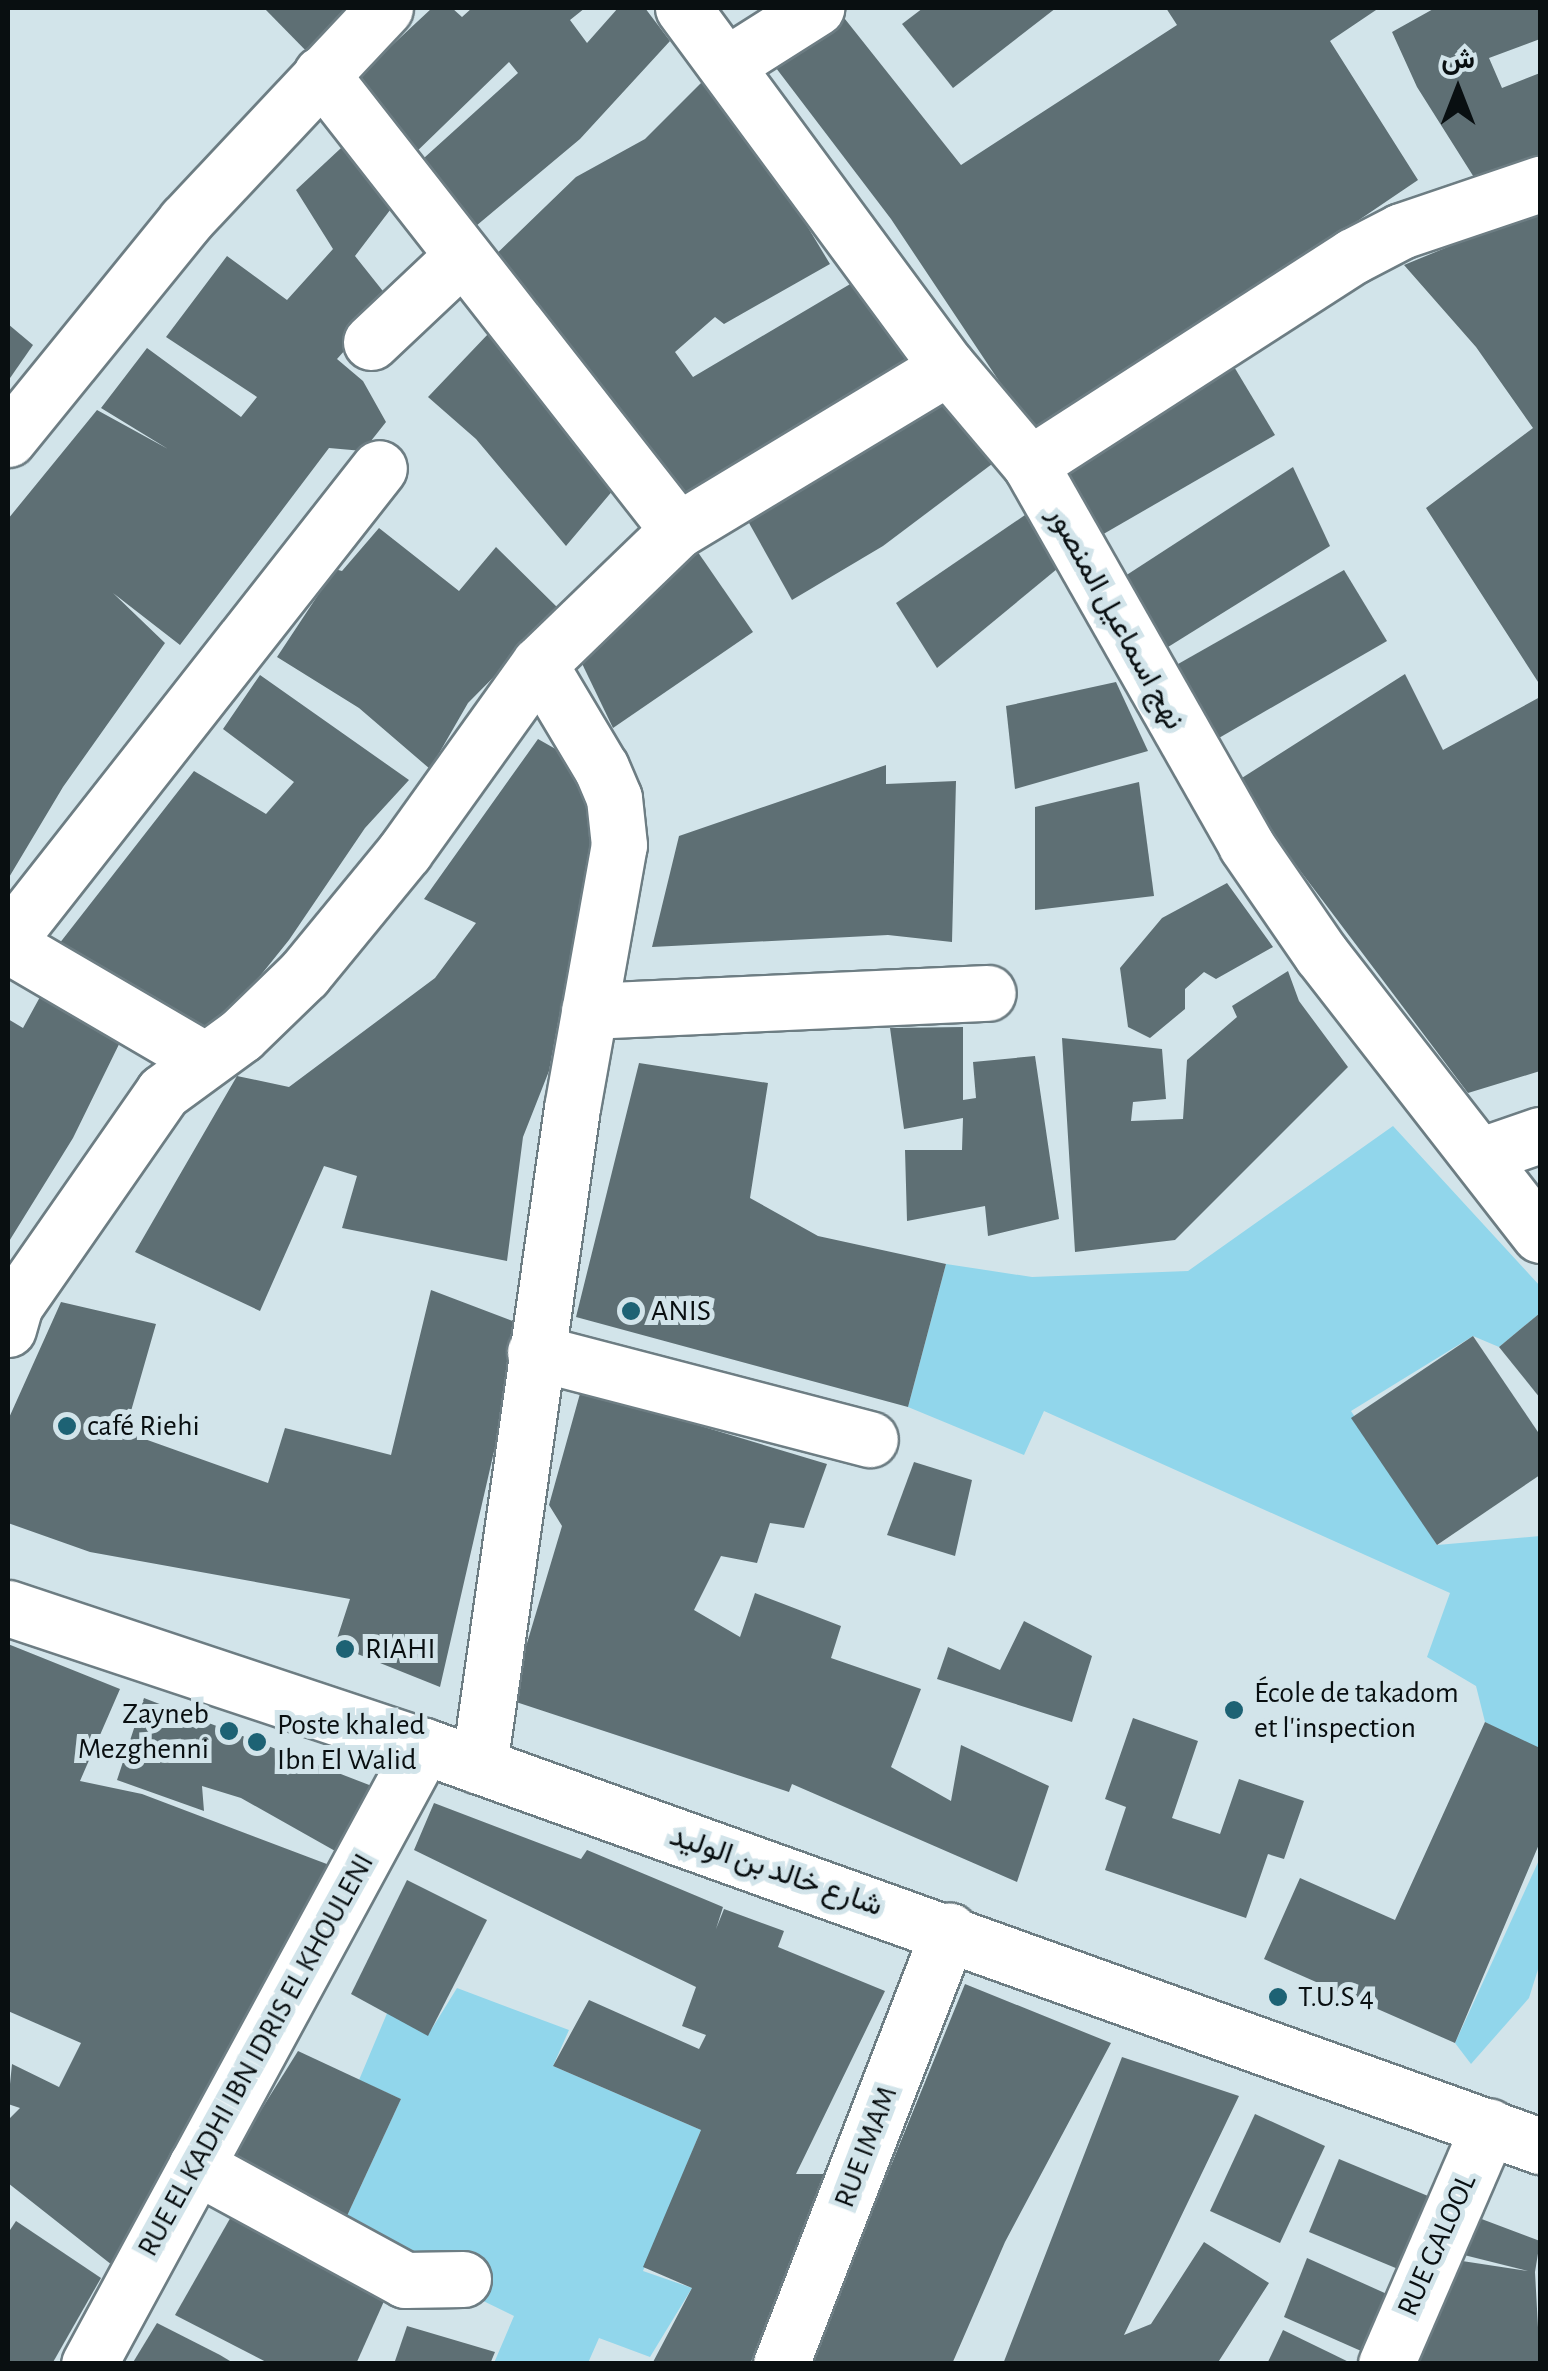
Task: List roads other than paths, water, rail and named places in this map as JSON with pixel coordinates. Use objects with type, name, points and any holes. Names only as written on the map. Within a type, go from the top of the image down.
[{"type":"street","points":[[8,439],[185,222],[384,8]]},
{"type":"street","name":"نهج اسماعيل المنصور","points":[[683,8],[948,367],[1030,464],[1246,845],[1321,954],[1540,1235]]},
{"type":"street","points":[[726,65],[816,8]]},
{"type":"street","points":[[320,74],[460,258],[678,530]]},
{"type":"street","points":[[1030,464],[1352,256],[1401,231],[1540,184]]},
{"type":"street","points":[[372,342],[460,258]]},
{"type":"street","points":[[10,1312],[141,1120],[164,1092],[241,1035],[304,974],[404,850],[539,664],[678,530],[948,367]]},
{"type":"street","points":[[205,1060],[8,942],[379,468]]},
{"type":"street","points":[[479,1766],[535,1352],[618,826],[601,768],[539,664]]},
{"type":"street","points":[[589,1011],[988,993]]},
{"type":"street","points":[[1478,1156],[1540,1135]]},
{"type":"street","points":[[535,1352],[870,1440]]},
{"type":"street","name":"شارع خالد بن الوليد","points":[[8,1608],[424,1746],[949,1930],[1540,2146]]},
{"type":"street","name":"RUE EL KADHI IBN IDRIS EL KHOULENI","points":[[88,2364],[424,1746]]},
{"type":"street","name":"RUE IMAM","points":[[781,2364],[949,1930]]},
{"type":"street","name":"RUE GALOOL","points":[[1386,2364],[1490,2126]]},
{"type":"street","points":[[196,2166],[404,2280],[464,2279]]},
{"type":"place","name":"ANIS","points":[[631,1311]]},
{"type":"place","name":"café Riehi","points":[[67,1426]]},
{"type":"place","name":"RIAHI","points":[[345,1649]]},
{"type":"place","name":"École de takadom et l'inspection","points":[[1234,1710]]},
{"type":"place","name":"Zayneb Mezghenni","points":[[229,1731]]},
{"type":"place","name":"Poste khaled Ibn El Walid","points":[[257,1742]]},
{"type":"place","name":"T.U.S 4","points":[[1278,1997]]}]
